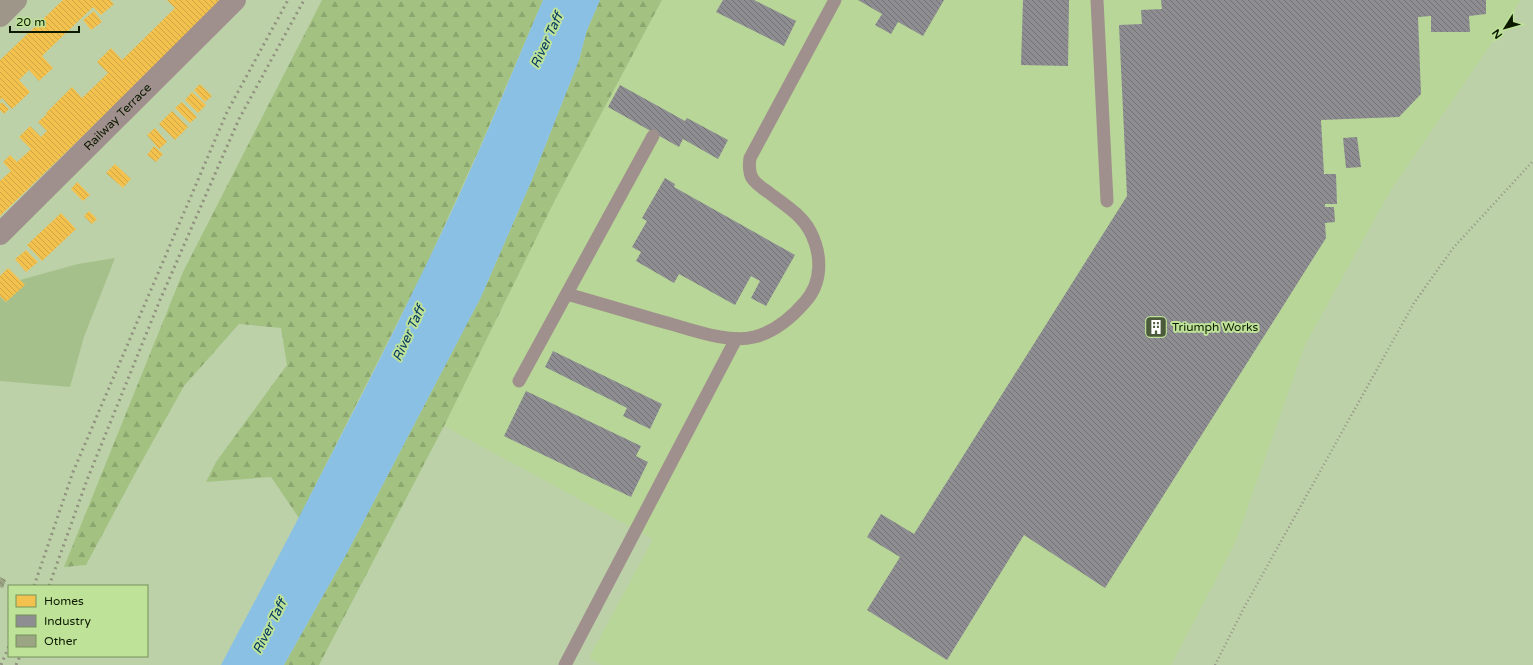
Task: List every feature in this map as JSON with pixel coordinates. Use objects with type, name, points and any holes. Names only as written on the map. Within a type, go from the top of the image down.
[{"type":"main road","points":[[0,16],[16,0]]},
{"type":"street","name":"Railway Terrace","points":[[0,234],[235,0]]},
{"type":"lane","points":[[567,294],[710,335],[736,339],[755,337],[778,327],[795,313],[804,303],[817,282],[819,265],[816,247],[810,230],[795,213],[758,185],[752,178],[749,167],[750,158],[835,0]]},
{"type":"lane","points":[[1098,0],[1107,201]]},
{"type":"lane","points":[[519,381],[653,136]]},
{"type":"lane","points":[[565,665],[736,339]]},
{"type":"path","points":[[1215,665],[1246,604],[1414,303],[1454,247],[1533,161]]},
{"type":"shaded area","points":[[662,0],[1521,0],[1389,193],[1305,345],[1235,543],[1171,665],[602,665],[589,658],[653,539],[444,426],[555,200]]},
{"type":"shaded area","points":[[115,258],[84,337],[70,387],[0,381],[0,296],[6,302],[24,285],[20,280],[78,264]]},
{"type":"green space","points":[[322,0],[543,0],[480,147],[427,264],[299,518],[271,477],[206,482],[216,462],[287,365],[281,328],[239,324],[184,386],[86,565],[64,567],[183,272]]},
{"type":"green space","points":[[600,0],[662,0],[555,200],[444,426],[319,665],[284,665],[347,553],[481,297],[531,182],[579,60],[587,30]]},
{"type":"water","name":"River Taff","points":[[543,0],[600,0],[587,30],[579,60],[531,182],[481,297],[347,553],[284,665],[221,665],[351,416],[442,232],[501,100]]},
{"type":"building: Homes","points":[[63,0],[110,0],[114,4],[101,15],[93,7],[42,56],[53,68],[39,81],[29,70],[19,80],[30,92],[12,109],[2,98],[0,100],[0,60]]},
{"type":"building: Homes","points":[[167,0],[224,0],[0,216],[0,181],[11,171],[3,162],[10,155],[17,162],[31,149],[19,137],[30,126],[41,137],[47,131],[38,122],[47,114],[46,113],[72,87],[82,98],[108,73],[97,62],[111,48],[122,60],[175,8]]},
{"type":"building: Homes","points":[[94,11],[102,22],[91,30],[83,20]]},
{"type":"building: Homes","points":[[200,84],[212,96],[205,102],[194,90]]},
{"type":"building: Homes","points":[[192,92],[206,105],[198,113],[185,100]]},
{"type":"building: Homes","points":[[2,102],[9,109],[4,114],[0,110],[0,104]]},
{"type":"building: Homes","points":[[182,102],[197,117],[190,123],[175,108]]},
{"type":"building: Homes","points":[[172,111],[188,127],[175,140],[159,124]]},
{"type":"building: Homes","points":[[155,128],[167,142],[159,149],[147,135]]},
{"type":"building: Homes","points":[[154,146],[163,154],[156,162],[147,155]]},
{"type":"building: Homes","points":[[115,164],[131,179],[123,188],[106,173]]},
{"type":"building: Homes","points":[[77,182],[90,195],[83,201],[71,189]]},
{"type":"building: Homes","points":[[89,211],[97,219],[92,224],[84,216]]},
{"type":"building: Homes","points":[[61,213],[76,229],[42,261],[27,245]]},
{"type":"building: Homes","points":[[26,250],[38,262],[26,272],[15,259]]},
{"type":"building: Homes","points":[[8,268],[25,285],[6,302],[0,296],[0,276]]},
{"type":"building: Industry","points":[[723,0],[754,0],[796,21],[784,46],[716,12]]},
{"type":"building: Industry","points":[[858,0],[944,0],[923,36],[898,22],[891,34],[875,25],[882,14]]},
{"type":"building: Industry","points":[[1023,0],[1069,0],[1068,66],[1021,65]]},
{"type":"building: Industry","name":"Triumph Works","points":[[1161,0],[1486,0],[1486,14],[1469,16],[1470,32],[1431,32],[1431,16],[1418,17],[1421,94],[1399,117],[1321,120],[1324,174],[1336,174],[1337,204],[1325,204],[1325,207],[1334,207],[1335,222],[1325,223],[1326,238],[1105,588],[1024,535],[947,660],[867,610],[900,557],[867,537],[881,514],[914,534],[1127,196],[1119,25],[1142,24],[1141,10],[1162,9]]},
{"type":"building: Industry","points":[[620,85],[685,121],[687,118],[728,140],[718,159],[683,139],[679,147],[608,107]]},
{"type":"building: Industry","points":[[1357,137],[1361,167],[1346,168],[1343,138]]},
{"type":"building: Industry","points":[[665,178],[675,184],[674,187],[795,255],[766,306],[751,298],[760,281],[751,276],[735,305],[679,274],[674,283],[636,261],[641,252],[632,247],[647,221],[642,218]]},
{"type":"building: Industry","points":[[553,351],[662,404],[650,429],[623,416],[627,408],[545,367]]},
{"type":"building: Industry","points":[[526,391],[641,446],[636,456],[648,462],[631,497],[504,436]]},
{"type":"building: Other","points":[[0,577],[6,580],[3,588],[0,587]]},
{"type":"railway","points":[[34,585],[73,472],[227,112],[288,0]]},
{"type":"railway","points":[[49,585],[87,480],[160,300],[239,119],[304,0]]},
{"type":"railway","points":[[1,665],[8,648]]},
{"type":"railway","points":[[16,665],[20,657]]},
{"type":"place","name":"Triumph Works","points":[[1156,327]]}]
